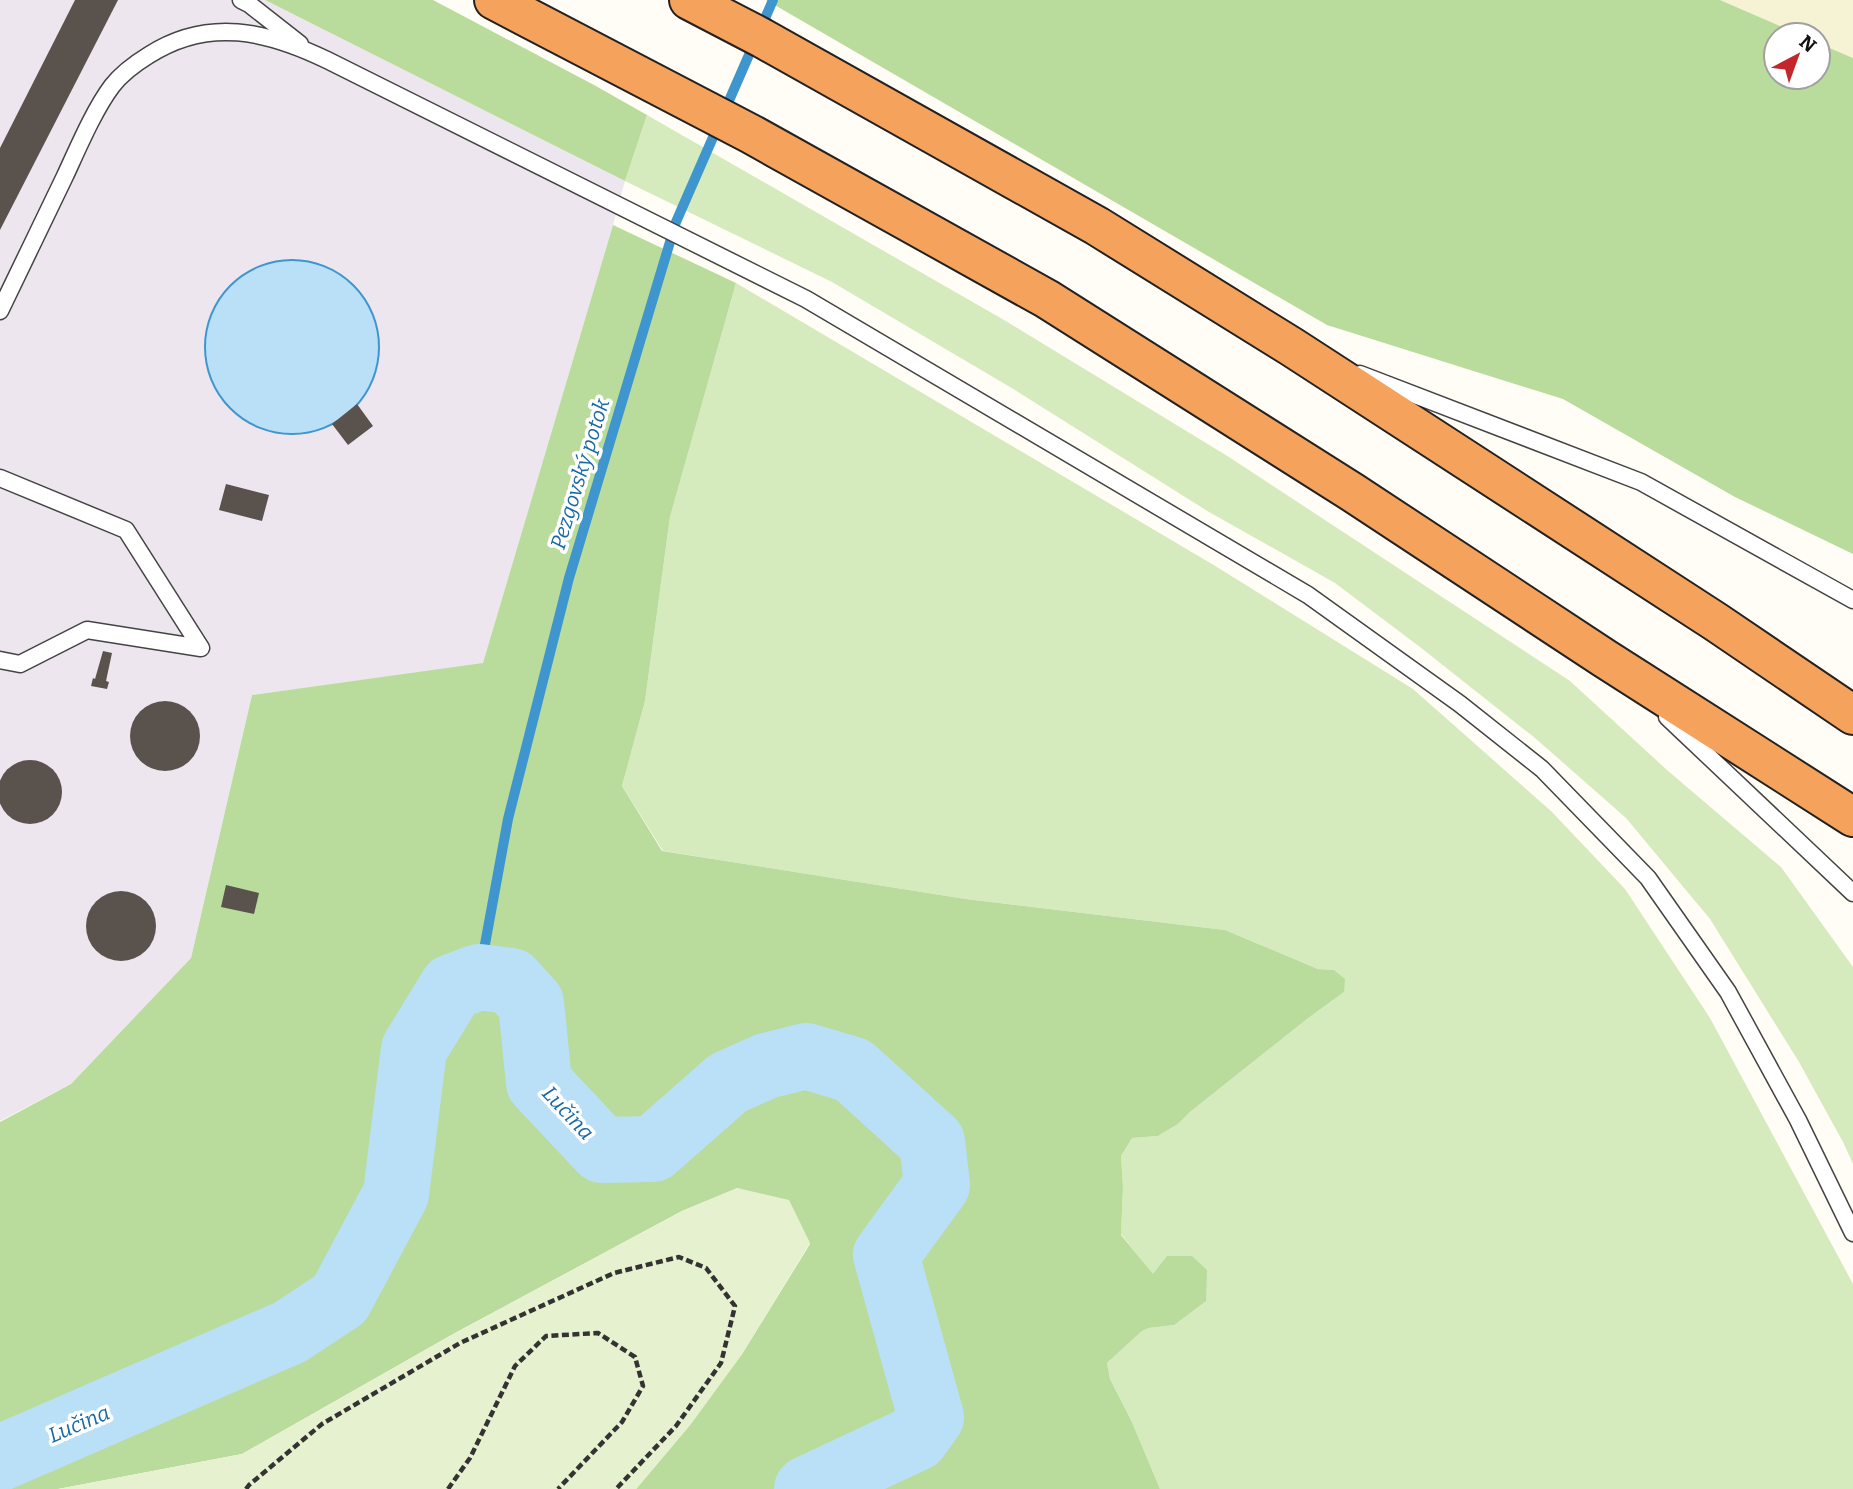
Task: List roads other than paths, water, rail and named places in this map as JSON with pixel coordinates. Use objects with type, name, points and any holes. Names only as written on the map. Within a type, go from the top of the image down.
[{"type":"highway","points":[[495,0],[751,134],[1047,299],[1352,492],[1604,658],[1853,817]]},
{"type":"highway","points":[[689,0],[762,38],[1097,226],[1292,347],[1716,622],[1853,715]]},
{"type":"lane","points":[[240,0],[310,52]]},
{"type":"lane","points":[[0,311],[90,125],[113,86],[137,63],[174,41],[213,31],[238,32],[272,39],[310,52],[806,299],[1308,595],[1460,704],[1542,769],[1648,878],[1728,992],[1798,1120],[1853,1233]]},
{"type":"lane","points":[[1292,347],[1641,482],[1853,600]]},
{"type":"lane","points":[[0,478],[125,530],[201,648],[87,630],[20,664],[0,660]]},
{"type":"lane","points":[[1604,658],[1853,892]]},
{"type":"water","points":[[292,260],[325,266],[354,285],[373,314],[379,347],[373,380],[354,409],[325,428],[292,434],[259,428],[230,409],[211,380],[205,347],[211,314],[230,285],[259,266]]},
{"type":"waterway","name":"Pezgovský potok","points":[[479,977],[508,819],[569,578],[676,222],[773,0]]},
{"type":"waterway","name":"Lučina","points":[[0,1458],[290,1332],[340,1299],[396,1194],[414,1049],[452,987],[479,977],[511,981],[531,1003],[539,1083],[602,1150],[653,1149],[728,1083],[766,1066],[806,1056],[853,1070],[932,1142],[937,1185],[886,1255],[931,1417],[916,1438],[807,1489]]}]
